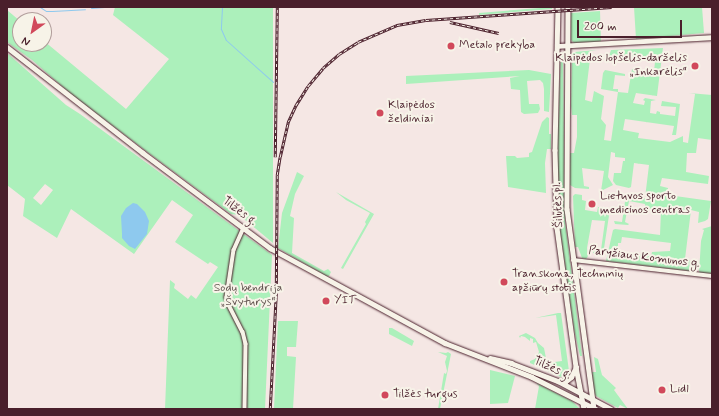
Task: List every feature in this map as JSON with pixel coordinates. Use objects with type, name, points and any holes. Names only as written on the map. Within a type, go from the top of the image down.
[{"type":"main road","name":"Šilutės pl.","points":[[558,7],[555,147],[557,228],[576,367],[584,409]]},
{"type":"main road","name":"Šilutės pl.","points":[[568,7],[567,209],[595,409]]},
{"type":"main road","points":[[557,46],[712,37]]},
{"type":"main road","name":"Tilžės g.","points":[[7,47],[133,145],[274,250],[446,343],[532,377],[595,409]]},
{"type":"main road","name":"Tilžės g.","points":[[480,357],[511,363],[558,381],[611,409]]},
{"type":"main road","points":[[558,381],[565,382],[571,377],[576,367]]},
{"type":"street","points":[[244,228],[234,250],[227,297],[229,305],[243,332],[246,344],[245,409]]},
{"type":"street","name":"Paryžiaus Komunos g.","points":[[573,260],[712,276]]},
{"type":"green space","points":[[115,7],[273,7],[273,243],[239,215],[231,214],[150,154],[71,94],[21,52],[52,52],[52,48],[126,109],[169,59],[113,15]]},
{"type":"green space","points":[[552,7],[552,9],[479,15],[479,13]]},
{"type":"green space","points":[[634,7],[702,7],[704,33],[636,39]]},
{"type":"green space","points":[[7,10],[12,14],[12,46],[7,42]]},
{"type":"green space","points":[[600,11],[601,42],[574,43],[571,40],[571,13]]},
{"type":"green space","points":[[663,48],[657,96],[636,93],[633,103],[644,105],[645,101],[643,100],[645,98],[656,100],[651,101],[650,113],[656,114],[657,111],[660,112],[660,114],[675,116],[676,107],[661,106],[662,101],[680,104],[676,135],[672,135],[674,126],[625,119],[623,130],[639,133],[638,138],[670,142],[683,136],[683,142],[688,143],[695,94],[689,93],[712,95],[712,140],[698,138],[696,153],[687,153],[686,172],[709,176],[708,184],[662,178],[660,186],[668,188],[668,195],[711,201],[708,219],[705,221],[698,223],[699,212],[691,210],[685,259],[690,260],[689,271],[606,261],[613,230],[615,229],[660,235],[661,210],[645,208],[645,204],[629,201],[625,222],[629,224],[615,224],[614,221],[622,222],[626,195],[645,198],[649,165],[634,163],[631,187],[629,188],[616,185],[613,181],[614,173],[621,173],[625,158],[615,157],[615,153],[611,152],[608,177],[613,185],[601,191],[604,171],[582,168],[584,186],[589,187],[589,189],[575,188],[570,185],[570,153],[574,153],[577,137],[577,115],[572,115],[571,106],[572,54],[574,52],[597,50],[591,51],[585,100],[592,102],[594,91],[604,96],[601,119],[606,125],[604,140],[611,141],[618,92],[628,93],[632,69],[654,71],[655,62],[609,56],[611,50]],"holes":[[[622,237],[671,243],[670,251],[652,252],[651,256],[618,251],[618,243],[621,243]]]},
{"type":"green space","points":[[561,52],[563,53],[565,221],[582,356],[580,356],[574,329],[559,222],[557,150]]},
{"type":"green space","name":"Sodų bendrija „Švyturys“","points":[[7,53],[66,105],[272,255],[265,409],[165,409],[170,280],[175,284],[174,288],[188,299],[191,295],[196,299],[218,267],[210,262],[208,264],[175,242],[193,215],[172,200],[134,254],[71,209],[57,238],[23,216],[25,199],[7,185]],"holes":[[[45,184],[53,190],[41,205],[33,198]]]},
{"type":"green space","points":[[529,70],[551,74],[549,112],[544,111],[544,89],[543,83],[540,80],[527,81],[529,104],[539,104],[540,109],[538,113],[524,114],[521,112],[520,90],[511,89],[510,78],[520,76],[406,84],[406,76]]},
{"type":"green space","points":[[605,70],[625,74],[625,76],[615,75],[613,89],[618,89],[618,92],[601,89],[603,73]]},
{"type":"green space","points":[[547,117],[549,118],[549,134],[551,134],[551,149],[547,149],[545,163],[546,193],[508,187],[506,156],[515,156],[517,158],[529,157],[529,153],[532,152],[542,122]]},
{"type":"green space","points":[[297,172],[304,176],[295,194],[290,216],[294,218],[292,253],[324,271],[328,269],[331,272],[329,276],[326,276],[278,248],[282,213]]},
{"type":"green space","points":[[336,192],[374,214],[343,269],[341,268],[366,224],[365,222],[370,213],[346,200]]},
{"type":"green space","points":[[575,194],[582,195],[582,200],[586,201],[585,210],[597,212],[598,207],[610,209],[603,255],[593,253],[593,250],[601,250],[605,221],[592,220],[587,248],[588,256],[586,259],[582,258],[578,247],[575,247],[573,196]]},
{"type":"green space","points":[[712,226],[712,274],[699,273],[701,241],[704,230],[702,229]]},
{"type":"green space","points":[[561,313],[569,371],[567,375],[561,377],[530,363],[530,361],[535,359],[539,352],[536,342],[533,343],[533,339],[530,338],[530,341],[525,337],[521,336],[520,338],[519,336],[526,333],[535,338],[544,348],[547,363],[562,361],[556,315],[535,318]]},
{"type":"green space","points":[[278,321],[298,321],[296,347],[287,347],[287,356],[296,357],[293,409],[274,409]]},
{"type":"green space","points":[[389,328],[392,328],[414,341],[412,346],[389,334]]},
{"type":"green space","points":[[438,352],[448,352],[451,354],[440,409],[438,409],[444,373],[446,374],[447,371],[445,362],[447,356]]},
{"type":"green space","points":[[594,357],[598,359],[602,375],[616,388],[614,390],[628,409],[620,405],[618,408],[596,396],[594,393],[592,372],[596,372]]},
{"type":"green space","points":[[490,370],[515,376],[508,403],[490,404]]},
{"type":"green space","points":[[536,383],[572,401],[580,409],[535,409],[539,386]]},
{"type":"water","points":[[133,203],[137,204],[145,212],[149,221],[147,234],[135,249],[129,246],[122,238],[121,216],[126,208]]},
{"type":"waterway","points":[[40,7],[46,11],[85,9]]},
{"type":"waterway","points":[[91,8],[104,7]]},
{"type":"waterway","points":[[222,7],[221,29],[226,40],[273,82]]},
{"type":"railway","points":[[275,157],[277,7]]},
{"type":"railway","points":[[270,409],[276,293],[277,175],[288,122],[296,105],[308,86],[323,68],[339,54],[358,42],[397,25],[426,20],[612,7]]},
{"type":"railway","points":[[450,22],[499,33]]},
{"type":"place","name":"Metalo prekyba","points":[[451,46]]},
{"type":"place","name":"Klaipėdos lopšelis-darželis „Inkarėlis“","points":[[695,66]]},
{"type":"place","name":"Klaipėdos želdiniai","points":[[380,113]]},
{"type":"place","name":"Lietuvos sporto medicinos centras","points":[[592,204]]},
{"type":"place","name":"Transkona, Techninių apžiūrų stotis","points":[[504,282]]},
{"type":"place","name":"YIT","points":[[326,301]]},
{"type":"place","name":"Lidl","points":[[662,390]]},
{"type":"place","name":"Tilžės turgus","points":[[385,395]]}]
